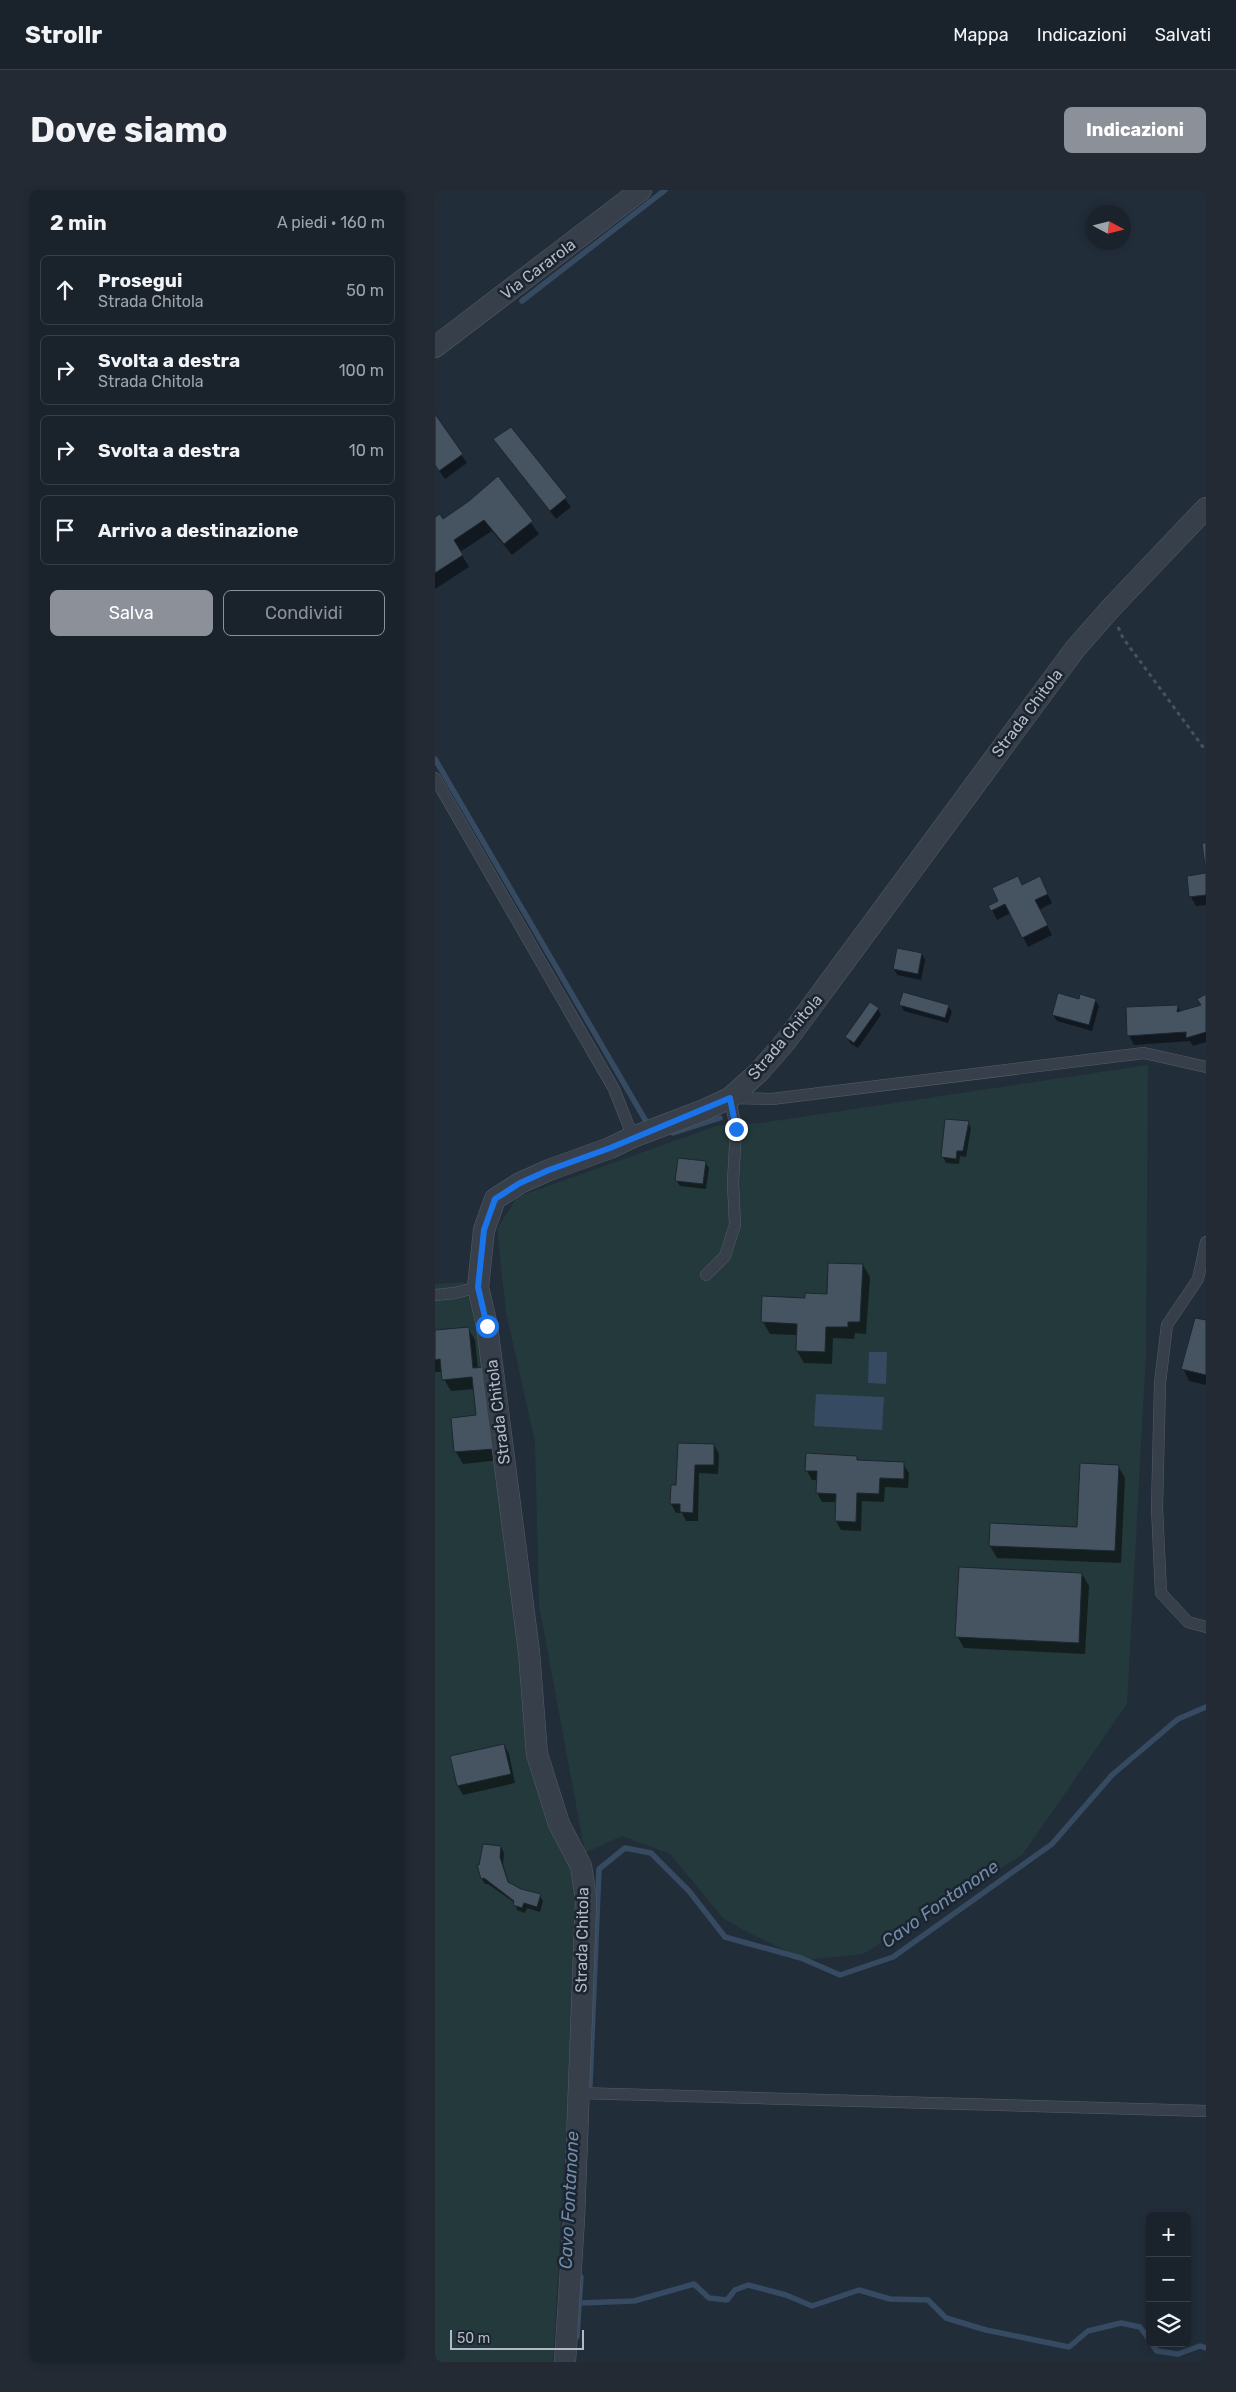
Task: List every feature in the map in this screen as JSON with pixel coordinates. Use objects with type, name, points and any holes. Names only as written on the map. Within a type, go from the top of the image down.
[{"type":"street","name":"Via Cararola","points":[[435,347],[641,190]]},
{"type":"street","name":"Strada Chitola","points":[[565,2362],[574,2219],[585,1899],[581,1866],[559,1824],[537,1754],[529,1652],[487,1326],[478,1287],[484,1230],[495,1199],[520,1183],[730,1098],[759,1072],[785,1041],[1075,649],[1111,608],[1206,508]]},
{"type":"lane","points":[[435,778],[614,1090],[633,1137]]},
{"type":"lane","points":[[706,1275],[725,1256],[735,1225],[733,1182],[736,1129],[730,1098],[772,1099],[1144,1053],[1206,1067]]},
{"type":"lane","points":[[1206,1242],[1198,1279],[1167,1325],[1159,1383],[1157,1508],[1161,1593],[1188,1622],[1206,1627]]},
{"type":"lane","points":[[435,1295],[455,1293],[478,1287]]},
{"type":"lane","points":[[578,2093],[1206,2111]]},
{"type":"path","points":[[1111,608],[1123,638],[1206,751]]},
{"type":"green space","points":[[1148,1065],[1146,1353],[1127,1704],[1023,1854],[863,1954],[805,1960],[743,1930],[723,1918],[670,1854],[622,1836],[585,1853],[539,1605],[535,1442],[506,1312],[497,1229],[517,1197],[716,1126],[760,1123]]},
{"type":"green space","points":[[464,1282],[486,1362],[523,1651],[571,1867],[575,1900],[574,1987],[553,2362],[435,2362],[435,1284]]},
{"type":"water","points":[[869,1352],[887,1352],[886,1384],[868,1383]]},
{"type":"water","points":[[816,1394],[884,1397],[882,1430],[814,1426]]},
{"type":"building","points":[[435,414],[463,454],[439,471],[435,465]]},
{"type":"building","points":[[511,427],[567,497],[550,511],[493,439]]},
{"type":"building","points":[[498,476],[533,521],[504,544],[484,520],[454,540],[463,555],[435,573],[435,517],[440,514],[443,519],[469,501]]},
{"type":"building","points":[[1202,843],[1206,843],[1206,873]]},
{"type":"building","points":[[1206,873],[1206,895],[1189,897],[1187,876]]},
{"type":"building","points":[[1018,876],[1022,885],[1040,876],[1048,894],[1035,900],[1048,925],[1022,938],[1005,904],[991,911],[988,906],[998,901],[992,888]]},
{"type":"building","points":[[897,948],[922,953],[918,974],[893,969]]},
{"type":"building","points":[[903,992],[949,1005],[945,1018],[899,1005]]},
{"type":"building","points":[[1058,993],[1079,999],[1080,994],[1096,999],[1089,1025],[1052,1015]]},
{"type":"building","points":[[1206,994],[1206,1032],[1186,1038],[1186,1032],[1127,1036],[1126,1007],[1178,1005],[1177,1012],[1201,1005],[1197,999]]},
{"type":"building","points":[[870,1002],[879,1008],[854,1043],[845,1037]]},
{"type":"building","points":[[945,1119],[969,1121],[963,1151],[957,1151],[956,1159],[941,1157]]},
{"type":"building","points":[[678,1158],[706,1161],[703,1184],[675,1181]]},
{"type":"building","points":[[828,1263],[863,1264],[860,1322],[848,1322],[848,1327],[826,1327],[825,1352],[796,1351],[797,1324],[761,1322],[762,1296],[805,1298],[805,1293],[827,1294]]},
{"type":"building","points":[[1195,1318],[1206,1320],[1206,1375],[1181,1369]]},
{"type":"building","points":[[469,1327],[473,1368],[486,1367],[494,1449],[454,1452],[451,1418],[476,1415],[472,1377],[442,1380],[440,1359],[435,1360],[435,1330]]},
{"type":"building","points":[[678,1443],[714,1444],[714,1465],[695,1465],[693,1513],[680,1512],[680,1504],[670,1504],[671,1485],[676,1485]]},
{"type":"building","points":[[806,1453],[857,1456],[857,1460],[904,1462],[904,1479],[880,1478],[879,1494],[857,1493],[856,1522],[835,1521],[836,1494],[816,1493],[817,1471],[805,1471]]},
{"type":"building","points":[[1080,1463],[1119,1465],[1115,1551],[989,1546],[990,1523],[1077,1527]]},
{"type":"building","points":[[959,1567],[1082,1573],[1079,1643],[955,1637]]},
{"type":"building","points":[[504,1744],[511,1774],[457,1786],[450,1756]]},
{"type":"building","points":[[483,1844],[501,1846],[500,1857],[508,1882],[521,1889],[541,1894],[537,1907],[524,1903],[522,1908],[513,1905],[514,1901],[484,1878],[481,1879],[477,1865],[479,1865]]},
{"type":"waterway","points":[[522,301],[665,190]]},
{"type":"waterway","points":[[435,759],[647,1123]]},
{"type":"waterway","points":[[673,1133],[720,1118]]},
{"type":"waterway","name":"Cavo Fontanone","points":[[590,2085],[599,1869],[625,1848],[651,1853],[689,1891],[725,1937],[801,1958],[840,1975],[893,1957],[1052,1844],[1112,1775],[1178,1719],[1206,1707]]},
{"type":"waterway","points":[[577,2337],[581,2277]]},
{"type":"waterway","points":[[580,2303],[634,2301],[694,2284],[709,2298],[727,2300],[735,2290],[748,2285],[786,2295],[812,2306],[859,2290],[890,2299],[928,2300],[946,2318],[986,2330],[1069,2347],[1088,2331],[1121,2323],[1140,2327],[1146,2335]]},
{"type":"waterway","points":[[1154,2347],[1157,2351],[1178,2354],[1200,2346],[1206,2348]]},
{"type":"route","points":[[487,1326],[478,1287],[484,1230],[495,1199],[520,1183],[549,1170],[610,1148],[730,1098],[736,1129]]}]
